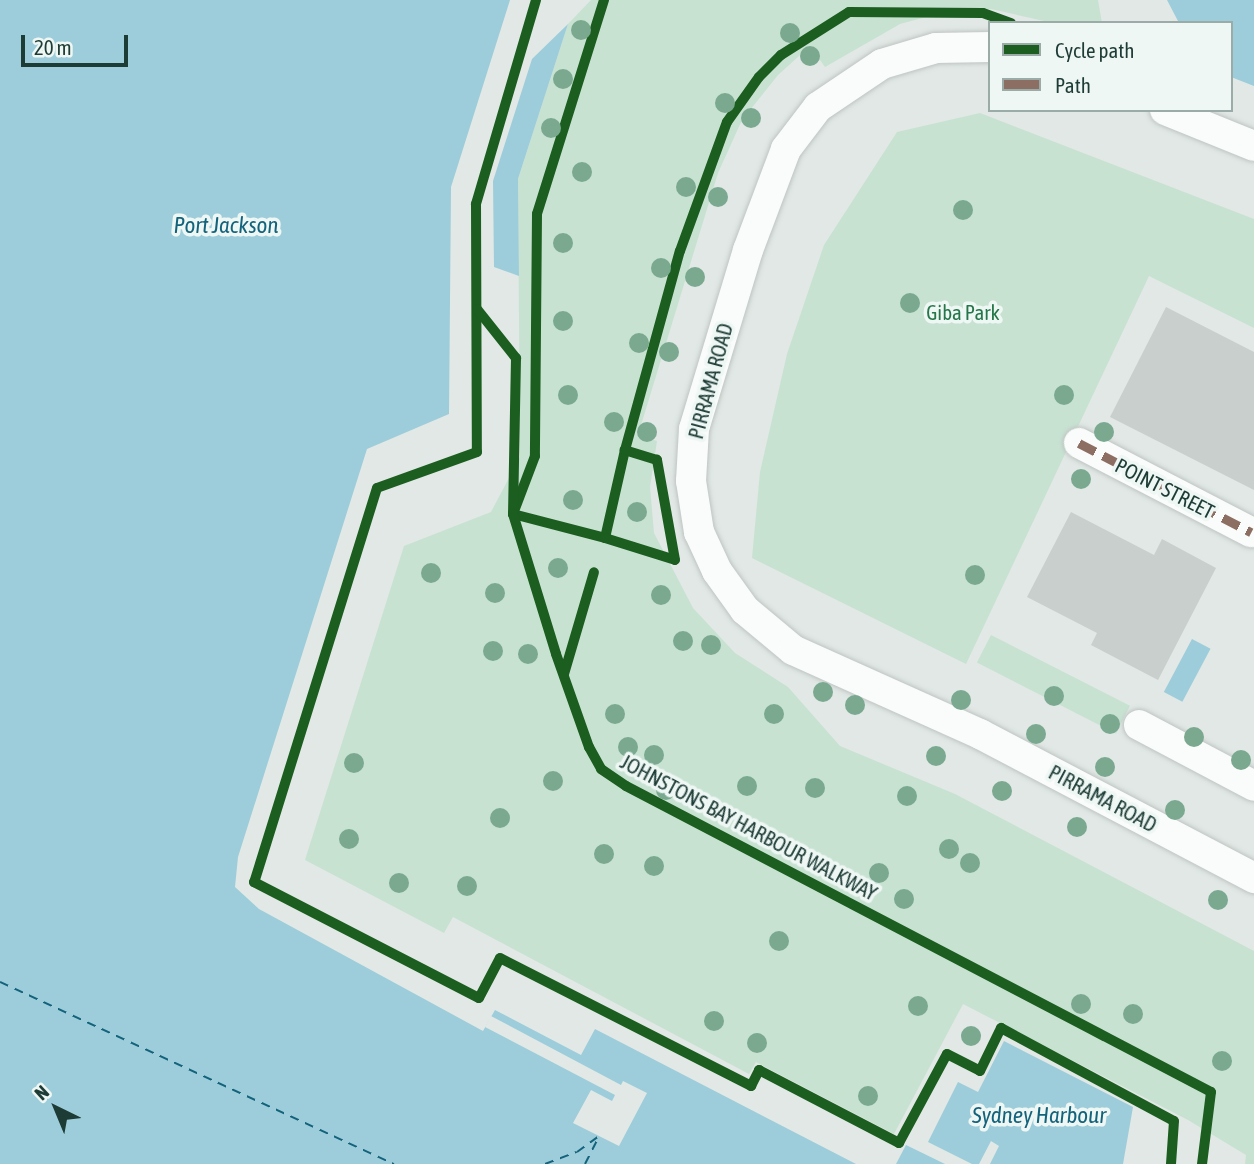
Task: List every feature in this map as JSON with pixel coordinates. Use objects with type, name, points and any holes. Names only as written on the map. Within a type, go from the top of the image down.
[{"type":"street","name":"PIRRAMA ROAD","points":[[988,47],[936,48],[882,64],[818,107],[786,149],[748,250],[697,416],[691,481],[699,531],[717,571],[745,610],[793,650],[980,734],[1254,878]]},
{"type":"street","points":[[1170,112],[1254,146]]},
{"type":"street","name":"POINT STREET","points":[[1079,443],[1253,533]]},
{"type":"street","points":[[1139,725],[1254,786]]},
{"type":"green space","points":[[591,0],[1098,0],[1102,21],[1044,21],[991,9],[948,11],[900,24],[825,67],[810,46],[778,75],[742,120],[718,173],[638,435],[657,441],[650,487],[654,533],[693,608],[735,653],[788,687],[840,746],[955,794],[1254,951],[1254,1164],[1245,1164],[1246,1155],[1188,1120],[963,1004],[894,1134],[756,1062],[749,1074],[453,917],[444,933],[305,860],[404,546],[491,512],[520,457],[518,179],[568,24]]},
{"type":"green space","name":"Giba Park","points":[[980,113],[1254,219],[1254,328],[1149,276],[966,664],[752,558],[760,472],[787,354],[824,245],[897,132]]},
{"type":"green space","points":[[991,635],[1130,706],[1116,733],[977,663]]},
{"type":"water","name":"Port Jackson","points":[[0,0],[510,0],[451,187],[449,414],[367,449],[238,857],[235,887],[259,909],[483,1031],[495,1010],[581,1055],[595,1029],[856,1164],[0,1164]]},
{"type":"water","points":[[1167,0],[1254,0],[1254,86],[1233,78],[1233,21],[1178,21]]},
{"type":"water","points":[[568,24],[518,179],[519,276],[494,267],[493,181],[532,59]]},
{"type":"water","points":[[1192,639],[1211,649],[1182,702],[1164,692]]},
{"type":"water","name":"Sydney Harbour","points":[[1004,1041],[1133,1107],[1123,1164],[990,1164],[999,1146],[991,1141],[979,1164],[972,1164],[928,1142],[958,1082],[978,1092]]},
{"type":"water","name":"Sydney Harbour","points":[[906,1145],[945,1164],[896,1164]]},
{"type":"pier","points":[[491,1016],[621,1085],[623,1081],[647,1093],[619,1146],[573,1123],[591,1090],[612,1101],[615,1095],[485,1027]]},
{"type":"building","points":[[1166,307],[1254,352],[1254,490],[1110,417]]},
{"type":"building","points":[[1071,512],[1154,555],[1162,539],[1216,568],[1158,680],[1091,645],[1097,633],[1027,597]]},
{"type":"ferry route","points":[[0,982],[394,1164]]},
{"type":"ferry route","points":[[545,1164],[577,1152],[599,1136]]},
{"type":"ferry route","points":[[585,1164],[599,1137]]},
{"type":"marked path","points":[[1079,443],[1251,532]]},
{"type":"cycle path","points":[[536,0],[476,204],[477,452],[377,488],[254,882],[479,998],[500,958],[751,1086],[759,1070],[899,1143],[947,1054],[980,1071],[1001,1028],[1174,1121],[1171,1164]]},
{"type":"cycle path","points":[[604,0],[537,214],[535,456],[513,514],[605,538]]},
{"type":"cycle path","points":[[675,560],[657,460],[625,450],[680,251],[727,122],[759,77],[781,55],[849,12],[983,13],[1005,21]]},
{"type":"cycle path","name":"JOHNSTONS BAY HARBOUR WALKWAY","points":[[477,309],[516,358],[513,514],[556,654],[589,747],[601,769],[626,786],[1211,1092],[1202,1164]]},
{"type":"cycle path","points":[[625,450],[605,538],[675,560]]},
{"type":"cycle path","points":[[564,674],[594,572]]}]
